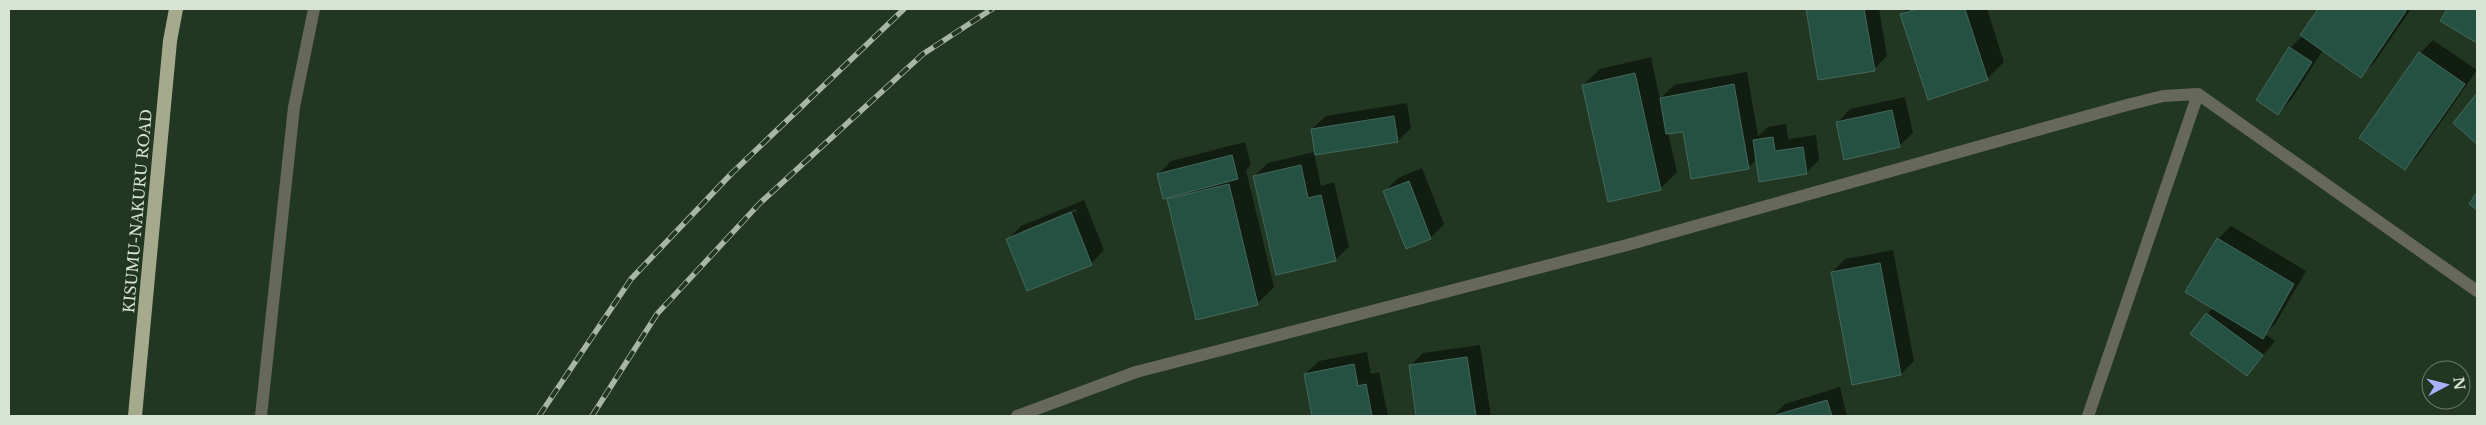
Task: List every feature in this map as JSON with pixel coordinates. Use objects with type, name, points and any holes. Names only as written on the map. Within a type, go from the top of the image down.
[{"type":"highway","name":"KISUMU-NAKURU ROAD","points":[[135,416],[170,41],[176,9]]},
{"type":"street","points":[[261,416],[294,107],[314,9]]},
{"type":"street","points":[[1017,416],[1136,372],[1627,245],[2163,96],[2198,94],[2477,292]]},
{"type":"street","points":[[2088,416],[2198,94]]},
{"type":"building","points":[[1806,9],[1864,9],[1875,71],[1818,80]]},
{"type":"building","points":[[1917,9],[1965,9],[1988,80],[1928,100],[1900,14]]},
{"type":"building","points":[[2318,9],[2403,9],[2406,11],[2361,78],[2300,35]]},
{"type":"building","points":[[2447,9],[2477,9],[2477,43],[2440,21]]},
{"type":"building","points":[[2289,47],[2312,62],[2278,115],[2256,100]]},
{"type":"building","points":[[2419,52],[2465,84],[2405,170],[2359,138]]},
{"type":"building","points":[[1635,73],[1661,190],[1608,202],[1582,85]]},
{"type":"building","points":[[1734,84],[1749,169],[1691,179],[1683,132],[1666,134],[1660,98]]},
{"type":"building","points":[[2477,93],[2477,144],[2453,123]]},
{"type":"building","points":[[1892,110],[1900,147],[1844,160],[1836,122]]},
{"type":"building","points":[[1394,116],[1398,142],[1315,155],[1311,129]]},
{"type":"building","points":[[1773,137],[1775,151],[1803,147],[1807,174],[1759,182],[1753,140]]},
{"type":"building","points":[[1232,155],[1238,179],[1163,199],[1157,174]]},
{"type":"building","points":[[1301,165],[1308,198],[1321,195],[1336,261],[1276,275],[1253,176]]},
{"type":"building","points":[[1409,181],[1431,239],[1406,249],[1383,191]]},
{"type":"building","points":[[1229,184],[1258,305],[1196,320],[1167,199]]},
{"type":"building","points":[[2477,192],[2477,210],[2469,204]]},
{"type":"building","points":[[1071,212],[1092,265],[1027,291],[1006,239]]},
{"type":"building","points":[[2217,238],[2294,284],[2263,339],[2185,292]]},
{"type":"building","points":[[1880,263],[1901,375],[1852,385],[1831,272]]},
{"type":"building","points":[[2206,313],[2263,355],[2247,376],[2190,334]]},
{"type":"building","points":[[1467,357],[1476,416],[1416,416],[1409,365]]},
{"type":"building","points":[[1354,364],[1358,386],[1366,384],[1372,416],[1312,416],[1304,374]]},
{"type":"building","points":[[1827,400],[1832,416],[1772,416]]},
{"type":"railway","points":[[539,416],[631,279],[732,173],[904,9]]},
{"type":"railway","points":[[592,416],[657,314],[760,203],[923,54],[992,9]]}]
